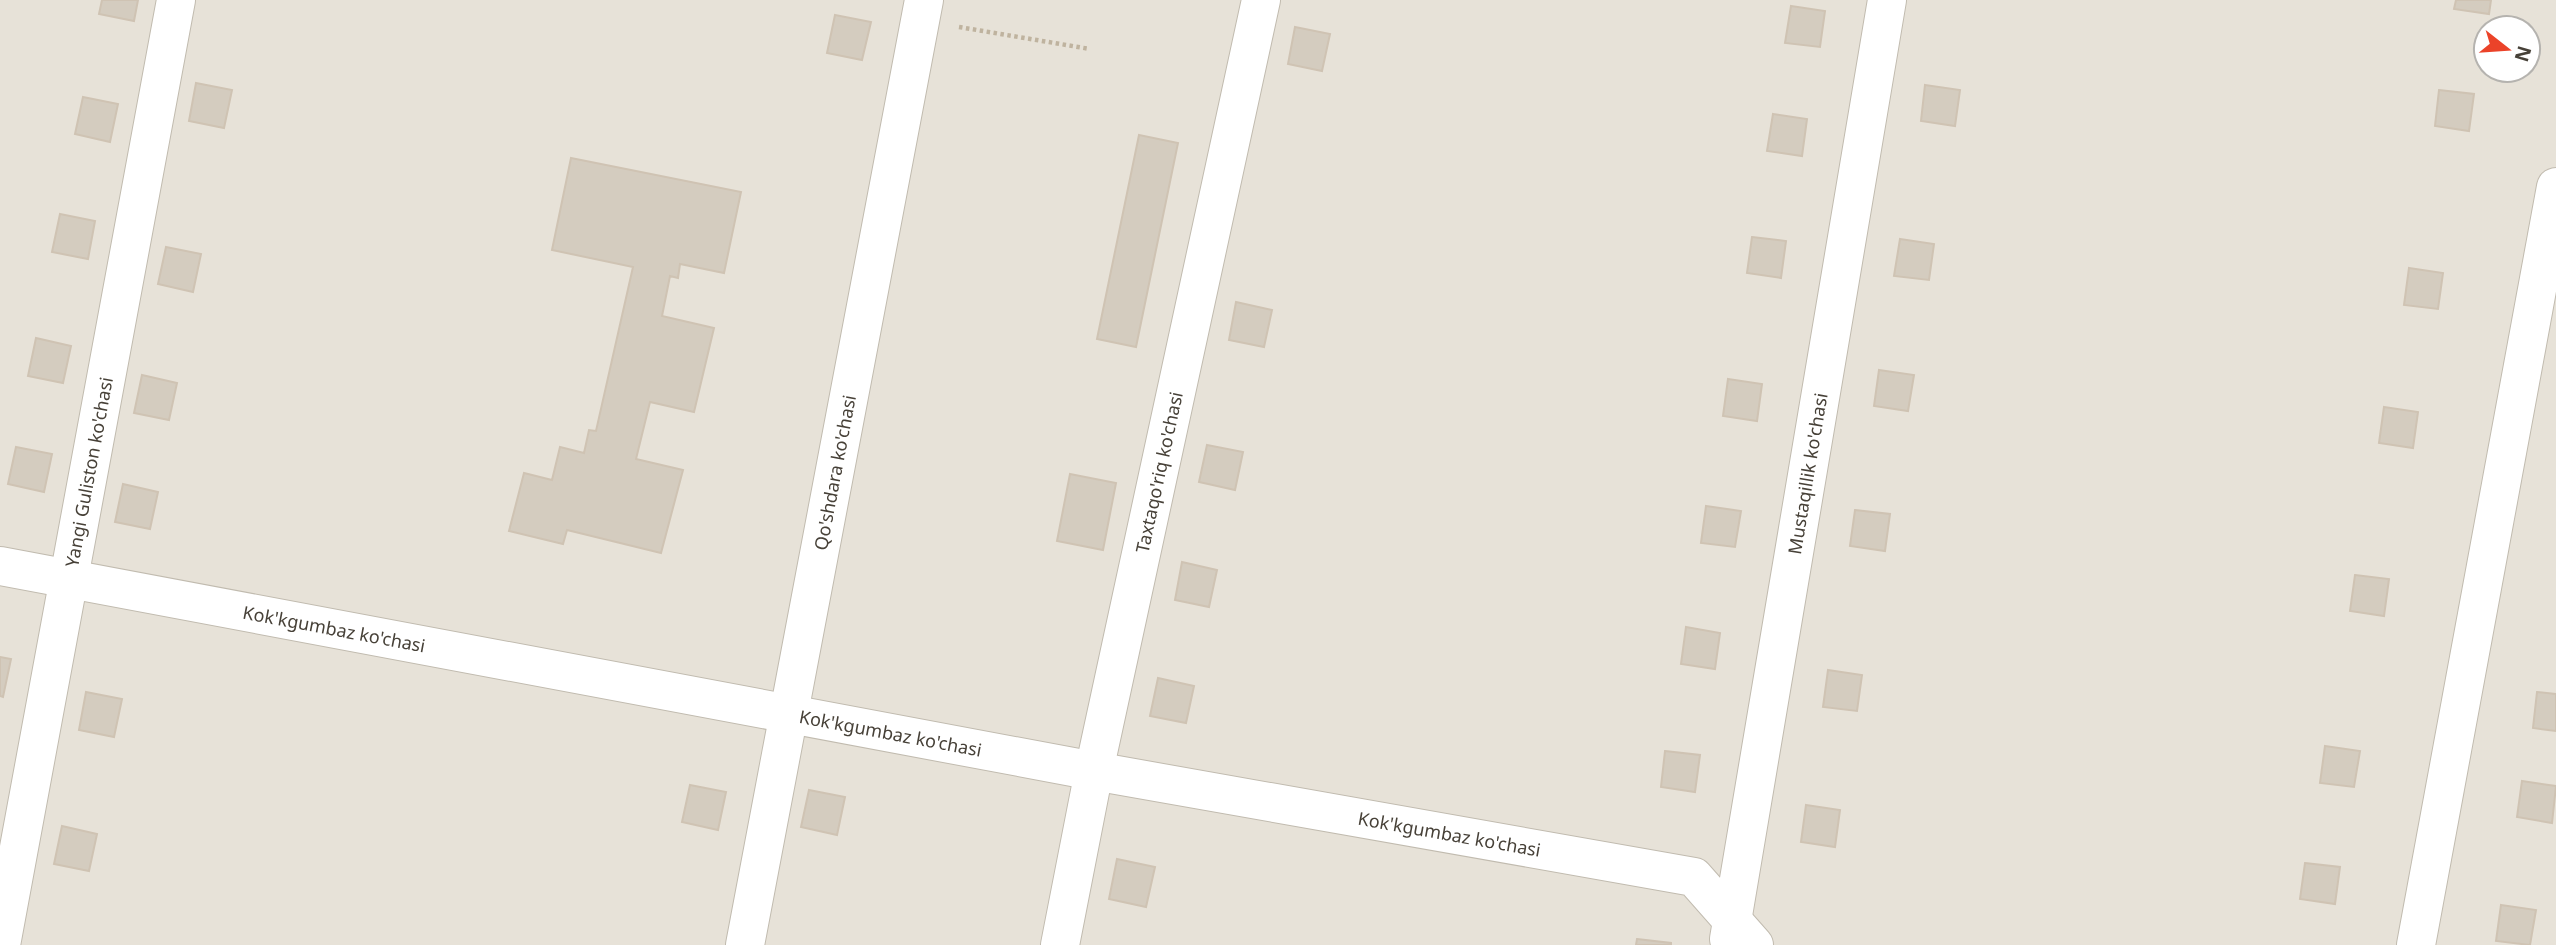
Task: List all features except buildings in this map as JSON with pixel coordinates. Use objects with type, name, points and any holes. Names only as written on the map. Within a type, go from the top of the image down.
[{"type":"street","name":"Yangi Guliston ko'chasi","points":[[1,945],[176,0]]},
{"type":"street","name":"Taxtaqo'riq ko'chasi","points":[[1059,945],[1094,771],[1261,0]]},
{"type":"street","name":"Mustaqillik ko'chasi","points":[[1738,938],[1887,0]]},
{"type":"street","name":"Qo'shdara ko'chasi","points":[[745,945],[922,10]]},
{"type":"street","points":[[2416,945],[2556,187]]},
{"type":"street","name":"Kok'kgumbaz ko'chasi","points":[[0,566],[1094,771],[1694,877],[1738,938]]},
{"type":"path","points":[[922,10],[1090,50]]},
{"type":"shaded area","points":[[0,0],[2556,0],[2556,945],[0,945]]}]
